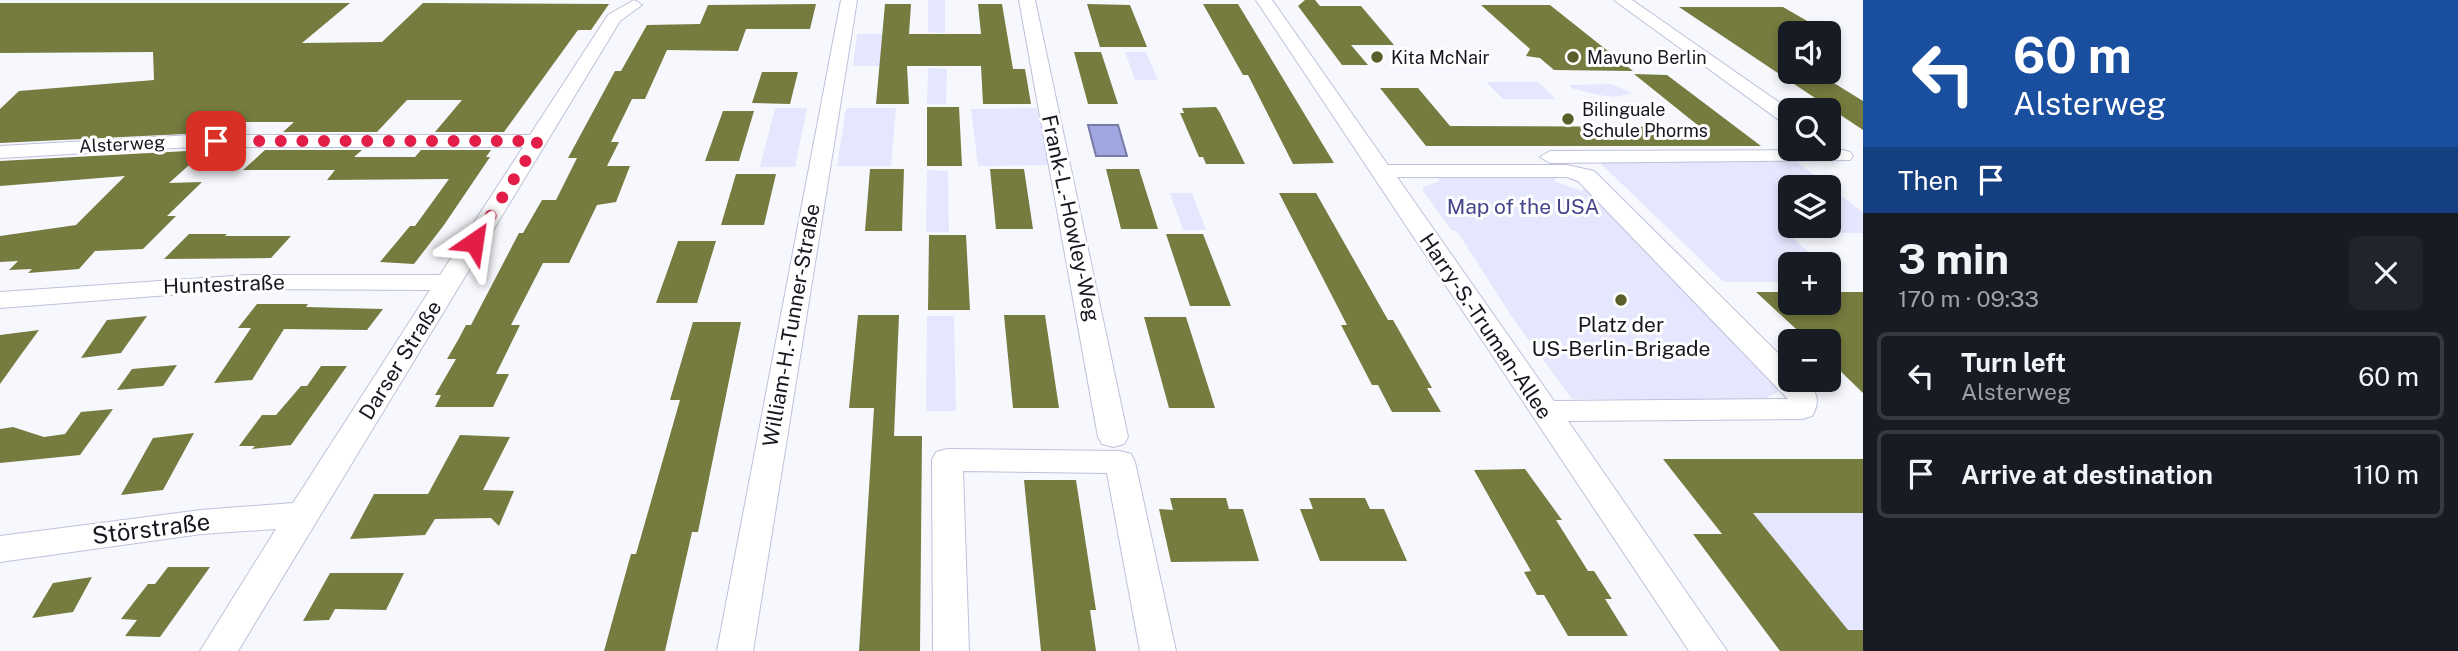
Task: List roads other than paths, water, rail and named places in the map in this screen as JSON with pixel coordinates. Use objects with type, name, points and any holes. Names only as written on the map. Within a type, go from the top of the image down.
[{"type":"street","name":"William-H.-Tunner-Straße","points":[[735,651],[849,0]]},
{"type":"street","name":"Frank-L.-Howley-Weg","points":[[1027,0],[1158,651]]},
{"type":"street","name":"Harry-S.-Truman-Allee","points":[[1264,0],[1709,651]]},
{"type":"street","points":[[1622,0],[1778,110]]},
{"type":"street","name":"Darser Straße","points":[[218,651],[614,18],[634,5]]},
{"type":"street","name":"Alsterweg","points":[[0,152],[191,141],[538,141]]},
{"type":"street","points":[[1400,158],[1778,152]]},
{"type":"street","points":[[1841,155],[1863,170]]},
{"type":"street","points":[[1381,171],[1567,170],[1586,176],[1803,394],[1802,409],[1544,411]]},
{"type":"street","name":"Huntestraße","points":[[0,300],[132,288],[247,282],[449,283]]},
{"type":"street","points":[[951,651],[947,460],[1116,450]]},
{"type":"street","name":"Störstraße","points":[[0,549],[188,524],[303,515]]},
{"type":"water","points":[[1088,125],[1118,125],[1127,156],[1096,156]]},
{"type":"place","name":"Kita McNair","points":[[1377,57]]},
{"type":"place","name":"Mavuno Berlin","points":[[1573,57]]},
{"type":"place","name":"Bilinguale Schule Phorms","points":[[1568,119]]},
{"type":"place","name":"Platz der US-Berlin-Brigade","points":[[1621,300]]},
{"type":"park label","name":"Map of the USA","points":[[1523,206]]}]
